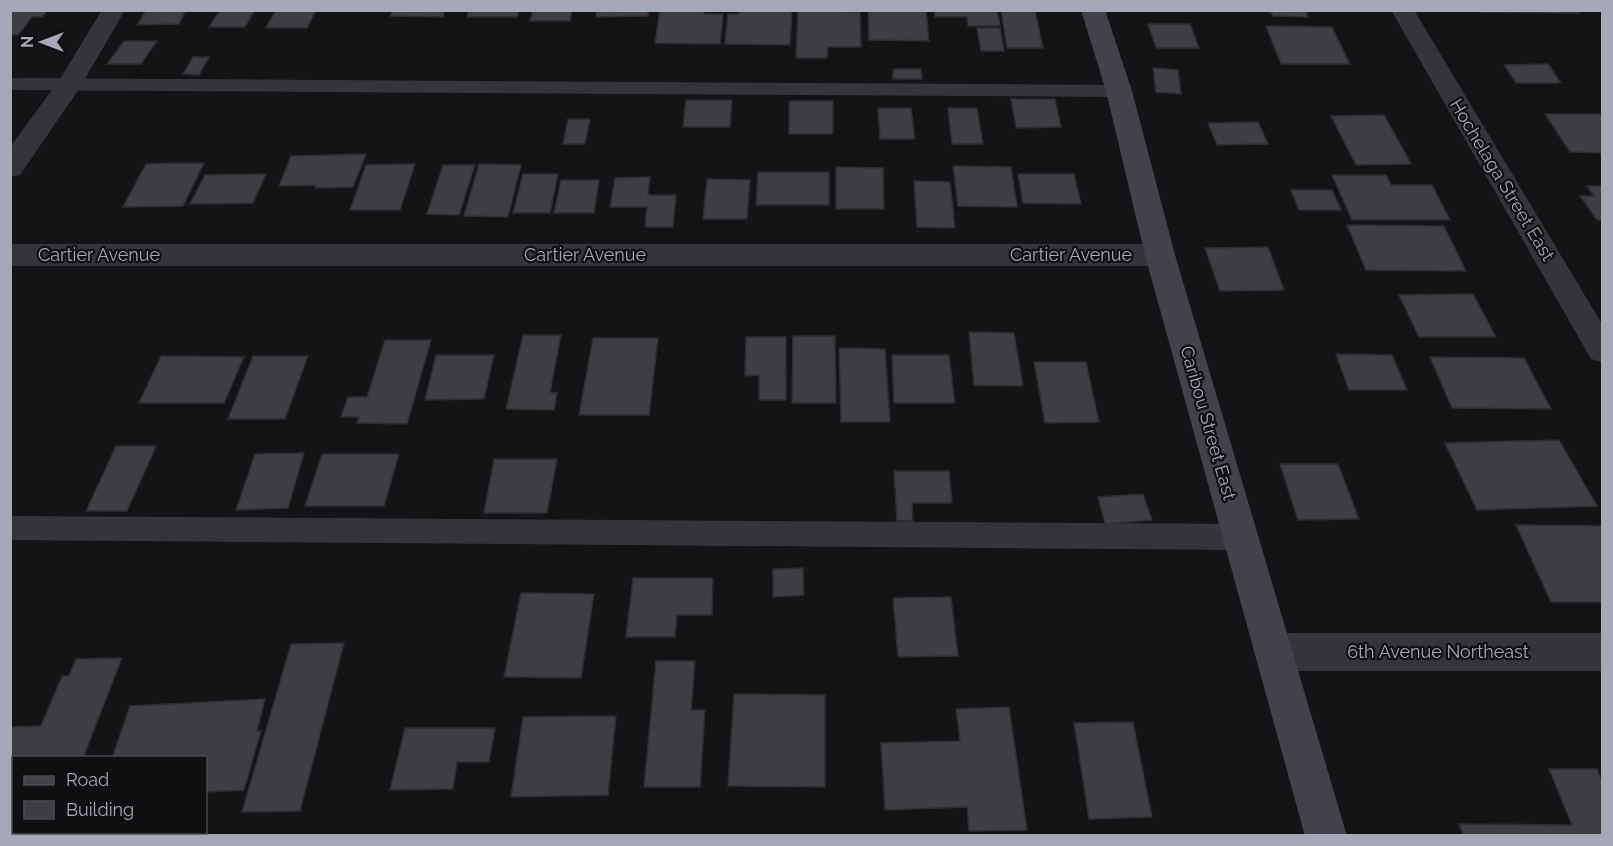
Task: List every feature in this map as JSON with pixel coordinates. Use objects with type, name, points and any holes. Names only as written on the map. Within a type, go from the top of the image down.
[{"type":"street","points":[[10,168],[70,83],[114,10]]},
{"type":"street","name":"Caribou Street East","points":[[1093,10],[1119,91],[1160,255],[1326,836]]},
{"type":"street","name":"Hochelaga Street East","points":[[1402,10],[1602,350]]},
{"type":"street","name":"Cartier Avenue","points":[[10,255],[1160,255]]},
{"type":"street","name":"6th Avenue Northeast","points":[[1274,652],[1602,652]]},
{"type":"lane","points":[[10,84],[1119,91]]},
{"type":"lane","points":[[10,528],[1241,537]]},
{"type":"building","points":[[10,10],[48,10],[42,17],[32,17],[18,35],[10,35]]},
{"type":"building","points":[[146,10],[186,10],[179,24],[137,25]]},
{"type":"building","points":[[220,10],[255,10],[245,27],[209,27]]},
{"type":"building","points":[[276,10],[316,10],[307,28],[266,28]]},
{"type":"building","points":[[393,10],[445,10],[443,17],[390,16]]},
{"type":"building","points":[[469,10],[519,10],[517,17],[467,17]]},
{"type":"building","points":[[533,10],[572,10],[570,21],[530,21]]},
{"type":"building","points":[[596,10],[648,10],[648,16],[596,17]]},
{"type":"building","points":[[660,10],[705,10],[704,14],[723,14],[720,44],[655,43]]},
{"type":"building","points":[[739,10],[792,10],[790,45],[725,44],[728,14],[739,14]]},
{"type":"building","points":[[798,10],[860,12],[861,47],[828,47],[827,58],[796,58]]},
{"type":"building","points":[[868,10],[926,10],[929,41],[869,40]]},
{"type":"building","points":[[934,10],[997,10],[1000,26],[968,26],[967,17],[935,17]]},
{"type":"building","points":[[1001,10],[1035,10],[1043,48],[1007,48]]},
{"type":"building","points":[[1260,10],[1306,10],[1308,17],[1273,16],[1271,12]]},
{"type":"building","points":[[1479,10],[1577,10],[1579,13],[1481,12]]},
{"type":"building","points":[[1148,24],[1190,24],[1199,48],[1156,48]]},
{"type":"building","points":[[1266,26],[1332,27],[1350,64],[1281,64]]},
{"type":"building","points":[[977,28],[1000,28],[1004,51],[981,51]]},
{"type":"building","points":[[124,41],[157,41],[141,64],[107,64]]},
{"type":"building","points":[[193,57],[209,57],[199,75],[183,74]]},
{"type":"building","points":[[1548,64],[1561,83],[1516,83],[1504,65]]},
{"type":"building","points":[[1153,68],[1178,70],[1181,94],[1156,92]]},
{"type":"building","points":[[893,69],[921,69],[922,79],[893,79]]},
{"type":"building","points":[[1011,99],[1055,99],[1061,127],[1016,128]]},
{"type":"building","points":[[686,100],[732,100],[730,127],[683,127]]},
{"type":"building","points":[[789,101],[833,101],[833,134],[789,134]]},
{"type":"building","points":[[878,108],[911,108],[915,139],[880,139]]},
{"type":"building","points":[[948,108],[977,108],[983,144],[952,144]]},
{"type":"building","points":[[1545,114],[1600,114],[1602,153],[1570,152]]},
{"type":"building","points":[[1384,115],[1411,164],[1356,165],[1331,116]]},
{"type":"building","points":[[568,119],[590,119],[585,144],[563,144]]},
{"type":"building","points":[[1258,122],[1268,144],[1217,145],[1208,123]]},
{"type":"building","points":[[366,154],[353,187],[279,186],[291,156]]},
{"type":"building","points":[[204,163],[183,206],[123,207],[146,164]]},
{"type":"building","points":[[415,164],[400,210],[350,210],[366,165]]},
{"type":"building","points":[[479,164],[521,165],[508,217],[464,216]]},
{"type":"building","points":[[443,165],[475,165],[459,215],[427,214]]},
{"type":"building","points":[[953,166],[1011,167],[1017,207],[958,206]]},
{"type":"building","points":[[836,167],[883,168],[884,209],[836,209]]},
{"type":"building","points":[[758,172],[829,172],[829,205],[756,205]]},
{"type":"building","points":[[266,174],[253,203],[190,204],[205,175]]},
{"type":"building","points":[[523,174],[558,174],[550,213],[513,213]]},
{"type":"building","points":[[1018,174],[1074,174],[1081,204],[1023,203]]},
{"type":"building","points":[[1332,175],[1386,175],[1391,185],[1432,185],[1450,220],[1352,220]]},
{"type":"building","points":[[650,177],[648,195],[676,195],[673,227],[645,227],[647,207],[610,207],[615,178]]},
{"type":"building","points":[[707,179],[750,180],[747,219],[703,219]]},
{"type":"building","points":[[561,180],[599,180],[594,213],[554,213]]},
{"type":"building","points":[[914,181],[950,182],[955,228],[917,227]]},
{"type":"building","points":[[1587,186],[1602,186],[1602,220],[1597,220],[1580,196],[1594,196]]},
{"type":"building","points":[[1291,190],[1332,190],[1341,210],[1299,210]]},
{"type":"building","points":[[1347,225],[1444,226],[1466,271],[1366,270]]},
{"type":"building","points":[[1268,247],[1284,290],[1220,291],[1205,248]]},
{"type":"building","points":[[1473,294],[1496,337],[1419,337],[1399,295]]},
{"type":"building","points":[[969,332],[1014,333],[1023,386],[974,385]]},
{"type":"building","points":[[523,335],[561,335],[550,392],[557,393],[554,410],[506,409]]},
{"type":"building","points":[[793,336],[835,336],[836,403],[792,403]]},
{"type":"building","points":[[746,337],[786,337],[786,400],[759,400],[759,375],[745,376]]},
{"type":"building","points":[[593,338],[658,338],[649,415],[579,415]]},
{"type":"building","points":[[385,340],[431,340],[407,424],[357,423],[359,417],[341,417],[348,397],[367,397]]},
{"type":"building","points":[[839,348],[885,349],[890,422],[841,422]]},
{"type":"building","points":[[1336,354],[1392,355],[1407,390],[1349,390]]},
{"type":"building","points":[[436,355],[494,355],[484,399],[425,400]]},
{"type":"building","points":[[892,355],[949,355],[955,403],[894,403]]},
{"type":"building","points":[[161,356],[244,357],[224,403],[139,403]]},
{"type":"building","points":[[253,356],[308,356],[285,419],[228,419]]},
{"type":"building","points":[[1430,357],[1524,358],[1551,409],[1452,408]]},
{"type":"building","points":[[1034,362],[1086,362],[1099,422],[1045,423]]},
{"type":"building","points":[[1559,440],[1597,506],[1477,510],[1445,443]]},
{"type":"building","points":[[116,446],[156,446],[127,511],[86,511]]},
{"type":"building","points":[[304,453],[288,508],[236,510],[255,454]]},
{"type":"building","points":[[322,454],[399,454],[384,506],[305,506]]},
{"type":"building","points":[[494,459],[557,459],[547,513],[484,513]]},
{"type":"building","points":[[1280,464],[1338,464],[1359,519],[1298,520]]},
{"type":"building","points":[[894,471],[949,471],[952,503],[912,503],[913,521],[897,521]]},
{"type":"building","points":[[1143,494],[1152,520],[1105,524],[1098,497]]},
{"type":"building","points":[[1516,525],[1602,526],[1602,602],[1551,602]]},
{"type":"building","points":[[803,568],[804,595],[773,597],[773,569]]},
{"type":"building","points":[[633,578],[713,578],[712,615],[677,615],[675,637],[626,637]]},
{"type":"building","points":[[521,593],[594,594],[581,678],[504,677]]},
{"type":"building","points":[[951,597],[958,656],[898,657],[893,598]]},
{"type":"building","points":[[344,643],[300,811],[242,812],[291,644]]},
{"type":"building","points":[[122,658],[84,756],[12,756],[12,791],[10,791],[10,727],[41,726],[62,676],[69,676],[76,659]]},
{"type":"building","points":[[656,661],[695,661],[691,710],[705,710],[700,787],[644,787]]},
{"type":"building","points":[[734,694],[825,695],[825,787],[728,786]]},
{"type":"building","points":[[265,699],[257,731],[261,731],[244,790],[207,792],[207,756],[113,756],[130,706]]},
{"type":"building","points":[[1009,707],[1027,830],[969,831],[967,807],[885,810],[881,743],[960,741],[956,709]]},
{"type":"building","points":[[616,716],[608,795],[511,797],[523,717]]},
{"type":"building","points":[[1133,722],[1152,817],[1089,819],[1074,723]]},
{"type":"building","points":[[405,728],[495,728],[489,762],[457,762],[453,789],[390,790]]},
{"type":"building","points":[[1549,769],[1597,769],[1602,782],[1602,836],[1464,836],[1459,824],[1572,825]]}]
